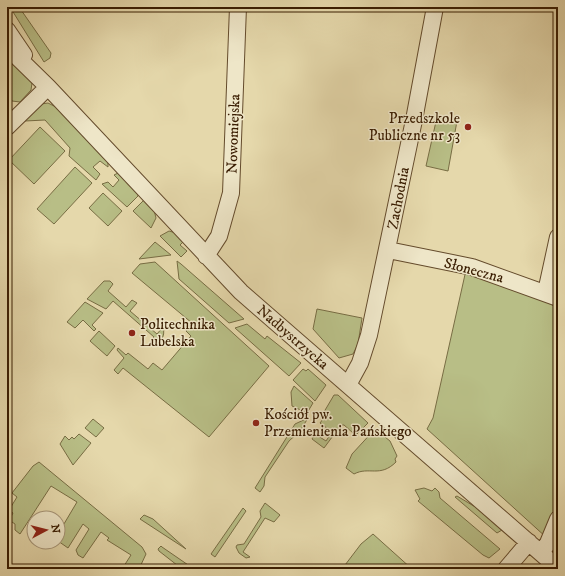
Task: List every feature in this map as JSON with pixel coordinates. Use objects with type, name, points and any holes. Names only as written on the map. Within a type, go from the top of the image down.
[{"type":"street","name":"Nowomiejska","points":[[206,256],[219,236],[231,193],[238,7]]},
{"type":"street","name":"Zachodnia","points":[[348,385],[364,352],[388,250],[435,7]]},
{"type":"street","name":"Nadbystrzycka","points":[[7,30],[48,87]]},
{"type":"street","name":"Nadbystrzycka","points":[[7,47],[48,87],[241,292],[558,568]]},
{"type":"street","points":[[7,127],[48,87]]},
{"type":"street","points":[[552,295],[558,237]]},
{"type":"street","name":"Słoneczna","points":[[388,250],[472,267],[552,295]]},
{"type":"street","points":[[506,569],[535,548],[548,543],[558,519]]},
{"type":"green space","points":[[10,7],[19,7],[51,53],[50,58],[44,62]]},
{"type":"green space","points":[[7,57],[32,83],[31,90],[20,102],[12,101],[7,92]]},
{"type":"green space","points":[[48,103],[56,107],[108,161],[108,167],[100,161],[93,167],[100,174],[96,180],[69,156],[70,148],[45,120],[25,121],[41,104]]},
{"type":"green space","points":[[437,117],[457,121],[448,171],[426,166]]},
{"type":"green space","points":[[40,127],[65,151],[34,184],[9,160]]},
{"type":"green space","points":[[75,167],[92,183],[54,224],[37,209]]},
{"type":"green space","points":[[118,173],[138,193],[138,196],[127,207],[102,184],[108,182],[113,187],[119,180],[114,175]]},
{"type":"green space","points":[[103,193],[122,211],[108,226],[89,208]]},
{"type":"green space","points":[[144,200],[154,210],[156,218],[151,228],[133,211]]},
{"type":"green space","points":[[169,231],[176,233],[184,241],[180,245],[187,251],[181,257],[160,236]]},
{"type":"green space","points":[[155,242],[171,255],[139,259]]},
{"type":"green space","points":[[177,261],[244,319],[229,323],[179,279]]},
{"type":"green space","points":[[155,262],[269,366],[209,437],[123,368],[118,374],[114,370],[124,358],[117,350],[118,348],[126,355],[128,353],[148,369],[153,363],[162,370],[191,336],[186,331],[192,323],[132,273],[140,264]]},
{"type":"green space","points":[[466,270],[558,304],[558,548],[427,429],[433,418]]},
{"type":"green space","points":[[104,281],[110,281],[113,284],[108,291],[126,307],[132,300],[137,303],[130,311],[157,334],[163,327],[164,334],[159,342],[149,344],[154,337],[113,301],[106,309],[87,299]]},
{"type":"green space","points":[[85,302],[103,313],[92,325],[96,329],[94,331],[83,320],[75,328],[67,322]]},
{"type":"green space","points":[[317,309],[362,318],[358,344],[353,354],[339,358],[313,329]]},
{"type":"green space","points":[[247,324],[265,339],[267,336],[301,363],[289,376],[235,328]]},
{"type":"green space","points":[[99,331],[115,346],[107,356],[90,341]]},
{"type":"green space","points":[[303,369],[306,371],[308,369],[326,385],[315,401],[293,380]]},
{"type":"green space","points":[[294,386],[313,403],[307,413],[292,406],[291,392]]},
{"type":"green space","points":[[334,395],[338,395],[368,423],[357,434],[353,433],[344,425],[341,425],[324,448],[312,439],[315,434],[326,441],[332,432],[320,423],[323,419],[321,417]]},
{"type":"green space","points":[[308,418],[300,431],[289,441],[265,477],[264,486],[260,492],[255,488],[295,424]]},
{"type":"green space","points":[[93,419],[104,428],[96,437],[85,428]]},
{"type":"green space","points":[[375,429],[390,441],[397,456],[395,459],[396,462],[385,470],[365,471],[354,474],[346,468],[352,454]]},
{"type":"green space","points":[[79,434],[91,443],[73,465],[60,444],[65,436],[69,440],[72,437],[74,439]]},
{"type":"green space","points":[[39,462],[142,547],[146,554],[139,569],[122,569],[131,555],[107,540],[109,538],[101,532],[83,558],[78,555],[76,550],[89,529],[83,524],[68,548],[66,547],[66,521],[77,502],[51,486],[36,510],[26,510],[26,525],[20,534],[15,530],[15,524],[12,522],[7,524],[13,513],[9,510],[17,497],[12,493],[33,466]]},
{"type":"green space","points":[[424,488],[432,491],[435,488],[439,492],[440,498],[500,549],[489,558],[483,555],[418,501],[420,499],[415,490]]},
{"type":"green space","points":[[457,496],[477,508],[502,530],[497,533],[455,497]]},
{"type":"green space","points":[[265,503],[280,515],[274,522],[265,518],[243,552],[250,557],[246,558],[239,553],[236,547],[237,545],[244,544],[261,517],[260,511]]},
{"type":"green space","points":[[243,508],[246,511],[215,557],[211,554]]},
{"type":"green space","points":[[144,515],[153,519],[186,549],[140,519]]},
{"type":"green space","points":[[373,534],[412,569],[342,569],[361,544]]},
{"type":"green space","points":[[161,546],[194,569],[182,569],[159,551],[158,549]]},
{"type":"place","name":"Przedszkole Publiczne nr 53","points":[[468,127]]},
{"type":"place","name":"Politechnika Lubelska","points":[[132,333]]},
{"type":"place","name":"Kościół pw. Przemienienia Pańskiego","points":[[256,423]]}]
